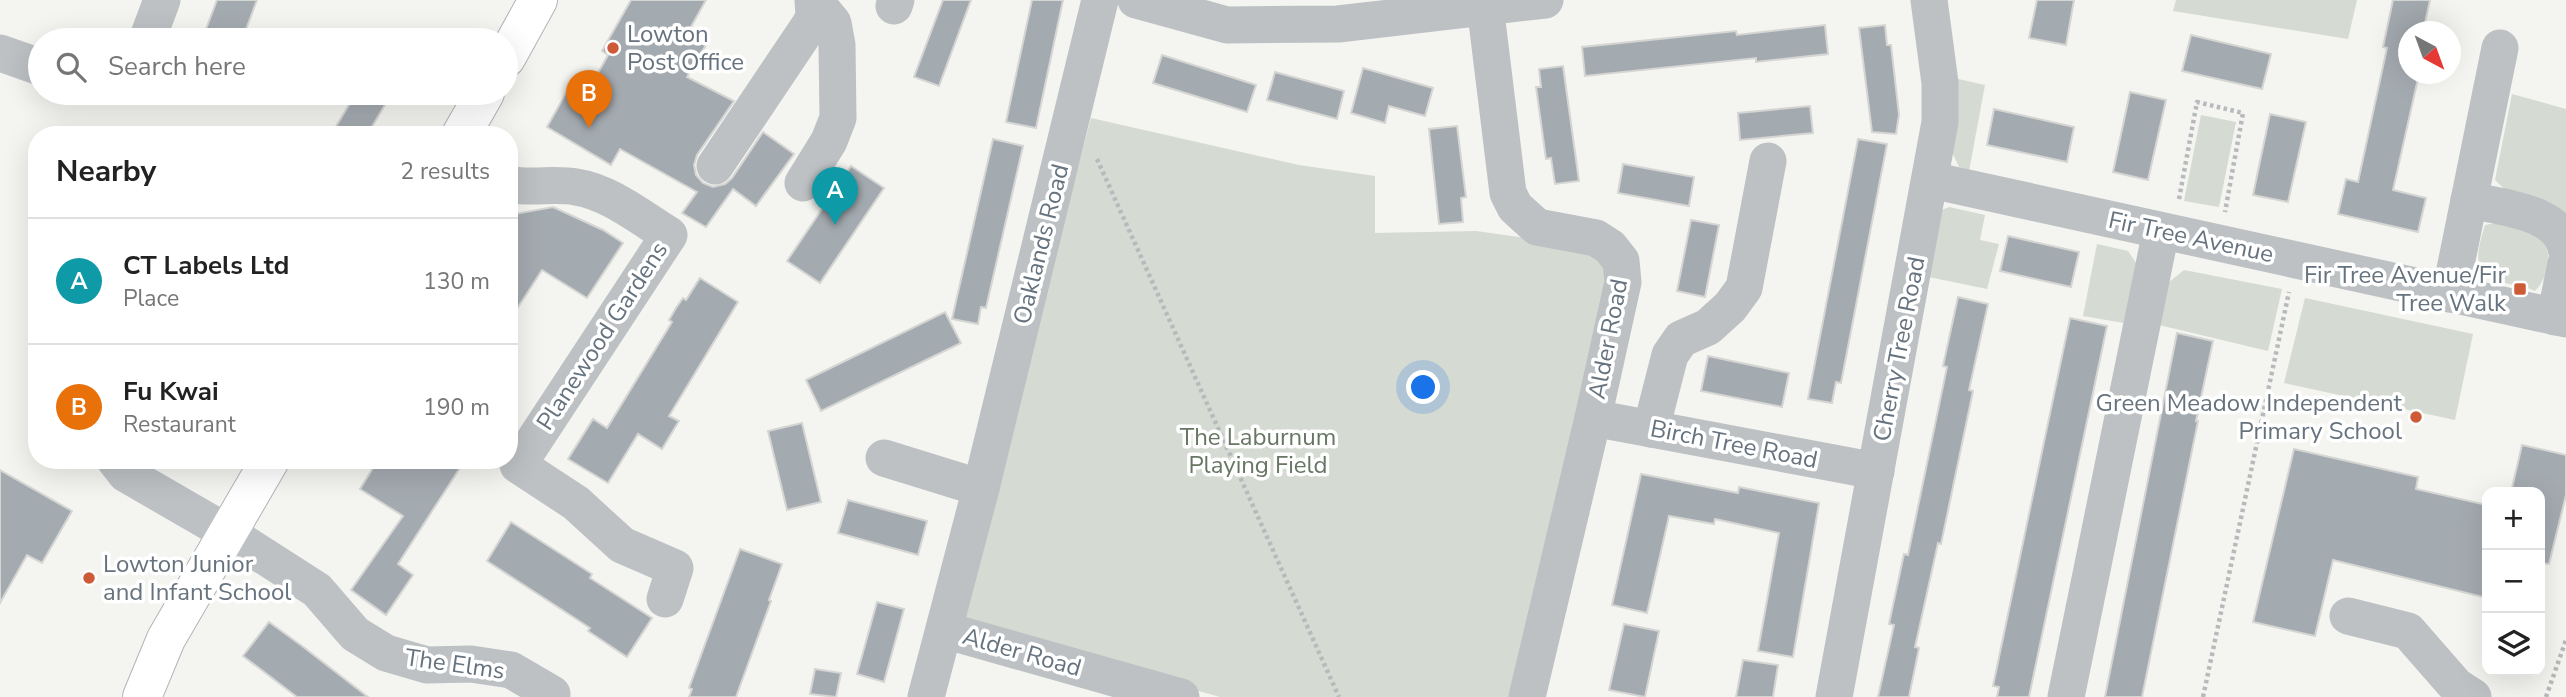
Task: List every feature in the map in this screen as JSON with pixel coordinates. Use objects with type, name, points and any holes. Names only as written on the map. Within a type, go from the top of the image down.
[{"type":"main road","points":[[518,36],[538,0]]},
{"type":"main road","points":[[466,126],[478,105]]},
{"type":"main road","points":[[142,697],[166,639],[265,469]]},
{"type":"street","points":[[152,28],[162,0]]},
{"type":"street","points":[[715,166],[811,23],[814,0]]},
{"type":"street","points":[[803,183],[829,141],[838,118],[837,45],[833,23],[814,0]]},
{"type":"street","name":"Oaklands Road","points":[[926,697],[981,488],[1100,0]]},
{"type":"street","points":[[1136,0],[1227,25],[1337,12],[1545,0]]},
{"type":"street","name":"Cherry Tree Road","points":[[1834,697],[1940,122],[1940,83],[1929,0]]},
{"type":"street","name":"Alder Road","points":[[1485,5],[1507,193],[1515,206],[1538,227],[1596,238],[1610,247],[1621,261],[1623,282],[1527,697]]},
{"type":"street","points":[[2451,294],[2500,48]]},
{"type":"street","points":[[0,53],[28,63]]},
{"type":"street","points":[[1651,429],[1670,355],[1681,339],[1708,327],[1730,307],[1744,288],[1768,161]]},
{"type":"street","name":"Fir Tree Avenue","points":[[1931,180],[2561,318],[2566,264]]},
{"type":"street","name":"Planewood Gardens","points":[[518,186],[576,187],[608,197],[669,235],[521,434],[518,457]]},
{"type":"street","points":[[2469,200],[2539,217],[2559,233],[2566,248]]},
{"type":"street","points":[[2066,697],[2166,232]]},
{"type":"street","name":"Birch Tree Road","points":[[1593,418],[1875,471]]},
{"type":"street","points":[[884,458],[981,488]]},
{"type":"street","name":"Planewood Gardens","points":[[518,466],[576,503],[622,545],[675,568],[665,598]]},
{"type":"street","name":"The Elms","points":[[122,469],[126,474],[228,533],[317,590],[355,634],[386,653],[427,665],[471,664],[511,670],[552,694]]},
{"type":"street","points":[[2348,617],[2408,631],[2456,686],[2473,697]]},
{"type":"street","name":"Alder Road","points":[[944,630],[1181,697]]},
{"type":"path","points":[[2166,232],[2197,102],[2243,113],[2219,243]]},
{"type":"path","points":[[1097,158],[1339,697]]},
{"type":"path","points":[[2203,697],[2296,260]]},
{"type":"path","points":[[2546,697],[2566,640]]},
{"type":"green space","points":[[2176,0],[2357,0],[2348,39],[2173,11]]},
{"type":"green space","points":[[1958,79],[1985,85],[1969,171],[1959,167],[1952,152]]},
{"type":"green space","points":[[2512,94],[2566,109],[2566,215],[2514,198],[2495,180]]},
{"type":"green space","points":[[2201,115],[2236,122],[2219,207],[2184,201]]},
{"type":"green space","name":"The Laburnum Playing Field","points":[[1091,118],[1299,165],[1375,176],[1375,233],[1476,231],[1575,245],[1593,252],[1607,268],[1611,284],[1518,697],[1220,697],[980,630],[961,614]]},
{"type":"green space","points":[[1949,207],[1985,215],[1980,240],[1999,244],[1987,289],[1929,277],[1942,210]]},
{"type":"green space","points":[[2496,223],[2529,232],[2546,246],[2549,261],[2544,277],[2535,291],[2497,281],[2482,271],[2478,258],[2485,225]]},
{"type":"green space","points":[[2097,244],[2128,251],[2136,263],[2124,323],[2083,316]]},
{"type":"green space","points":[[2184,270],[2282,289],[2268,351],[2159,325],[2168,283]]},
{"type":"green space","points":[[2305,298],[2473,334],[2455,420],[2284,383]]},
{"type":"building","points":[[217,0],[257,0],[246,28],[206,28]]},
{"type":"building","points":[[631,0],[706,0],[687,34],[706,45],[687,77],[734,101],[697,155],[694,165],[696,175],[703,183],[713,187],[725,184],[732,178],[763,132],[794,154],[756,206],[733,189],[706,227],[682,213],[697,192],[620,149],[611,165],[547,127],[566,93],[582,102],[608,55],[602,51]]},
{"type":"building","points":[[943,0],[971,0],[939,86],[914,77]]},
{"type":"building","points":[[1032,0],[1063,0],[1036,128],[1006,122]]},
{"type":"building","points":[[2037,0],[2074,0],[2066,45],[2029,38]]},
{"type":"building","points":[[2393,0],[2430,0],[2425,21],[2398,21],[2398,84],[2417,84],[2393,190],[2426,198],[2418,232],[2338,214],[2346,179],[2358,182],[2387,48],[2383,47]]},
{"type":"building","points":[[1825,25],[1828,54],[1756,62],[1756,58],[1585,76],[1582,47]]},
{"type":"building","points":[[1885,25],[1887,45],[1891,45],[1899,115],[1896,134],[1872,132],[1859,28]]},
{"type":"building","points":[[2191,35],[2271,54],[2262,89],[2182,71]]},
{"type":"building","points":[[1162,55],[1256,85],[1247,112],[1153,83]]},
{"type":"building","points":[[1563,66],[1579,181],[1555,184],[1551,158],[1546,159],[1536,87],[1541,87],[1539,69]]},
{"type":"building","points":[[1363,68],[1433,88],[1425,116],[1389,106],[1385,123],[1351,113]]},
{"type":"building","points":[[1275,72],[1344,91],[1337,119],[1267,100]]},
{"type":"building","points":[[2130,92],[2166,100],[2148,180],[2113,172]]},
{"type":"building","points":[[349,105],[385,105],[372,126],[336,126]]},
{"type":"building","points":[[1810,106],[1813,133],[1740,140],[1738,113]]},
{"type":"building","points":[[1994,109],[2074,127],[2067,162],[1987,145]]},
{"type":"building","points":[[2270,114],[2306,122],[2288,202],[2253,195]]},
{"type":"building","points":[[1457,126],[1466,197],[1461,198],[1463,222],[1439,224],[1429,129]]},
{"type":"building","points":[[993,139],[1023,146],[986,308],[981,307],[978,324],[952,319]]},
{"type":"building","points":[[1858,139],[1887,144],[1841,383],[1836,382],[1832,403],[1808,399]]},
{"type":"building","points":[[1623,164],[1694,177],[1689,206],[1618,193]]},
{"type":"building","points":[[851,166],[884,188],[820,283],[787,261]]},
{"type":"building","points":[[553,207],[603,230],[623,243],[587,298],[542,270],[518,307],[518,213]]},
{"type":"building","points":[[1691,220],[1719,225],[1705,297],[1677,291]]},
{"type":"building","points":[[2008,236],[2079,252],[2071,287],[2000,271]]},
{"type":"building","points":[[700,278],[738,302],[669,416],[679,421],[662,449],[638,434],[608,483],[568,459],[593,419],[607,428],[672,322],[669,320],[676,308],[683,298],[686,300]]},
{"type":"building","points":[[1958,297],[1988,304],[1969,390],[1973,391],[1941,544],[1938,543],[1915,647],[1919,648],[1909,697],[1878,697],[1894,625],[1889,624],[1904,554],[1908,555],[1947,367],[1943,366]]},
{"type":"building","points":[[945,312],[961,343],[821,411],[806,380]]},
{"type":"building","points":[[2070,318],[2107,326],[2029,697],[1997,697],[1999,687],[1993,686]]},
{"type":"building","points":[[2177,333],[2213,341],[2198,421],[2142,697],[2105,697]]},
{"type":"building","points":[[1708,356],[1789,373],[1782,407],[1701,391]]},
{"type":"building","points":[[802,423],[821,502],[787,510],[768,431]]},
{"type":"building","points":[[2522,445],[2566,455],[2566,495],[2549,564],[2545,564],[2545,487],[2512,487]]},
{"type":"building","points":[[2294,449],[2418,477],[2416,489],[2482,504],[2482,597],[2333,560],[2315,636],[2253,622]]},
{"type":"building","points":[[372,469],[459,469],[398,564],[413,575],[386,615],[351,590],[403,516],[360,489]]},
{"type":"building","points":[[0,470],[72,511],[42,563],[27,555],[0,603]]},
{"type":"building","points":[[1641,474],[1738,493],[1739,487],[1819,503],[1793,657],[1758,651],[1779,533],[1715,519],[1714,524],[1669,516],[1647,613],[1612,605]]},
{"type":"building","points":[[848,500],[927,521],[918,555],[838,533]]},
{"type":"building","points":[[511,522],[592,574],[590,578],[652,618],[627,657],[588,631],[590,628],[487,561]]},
{"type":"building","points":[[740,549],[782,564],[769,600],[771,601],[736,697],[689,697],[692,689],[689,688]]},
{"type":"building","points":[[877,602],[904,609],[884,682],[857,674]]},
{"type":"building","points":[[269,622],[368,697],[297,697],[243,656]]},
{"type":"building","points":[[1624,624],[1659,631],[1645,697],[1609,690]]},
{"type":"building","points":[[1743,660],[1778,665],[1773,697],[1736,697]]},
{"type":"building","points":[[815,669],[841,673],[836,697],[810,694]]},
{"type":"place","name":"Lowton Post Office","points":[[613,48]]},
{"type":"place","name":"Fu Kwai","points":[[589,128]]},
{"type":"place","name":"CT Labels Ltd","points":[[835,225]]},
{"type":"place","name":"Fir Tree Avenue/Fir Tree Walk","points":[[2520,289]]},
{"type":"place","name":"Green Meadow Independent Primary School","points":[[2416,417]]},
{"type":"place","name":"Lowton Junior and Infant School","points":[[89,578]]}]
